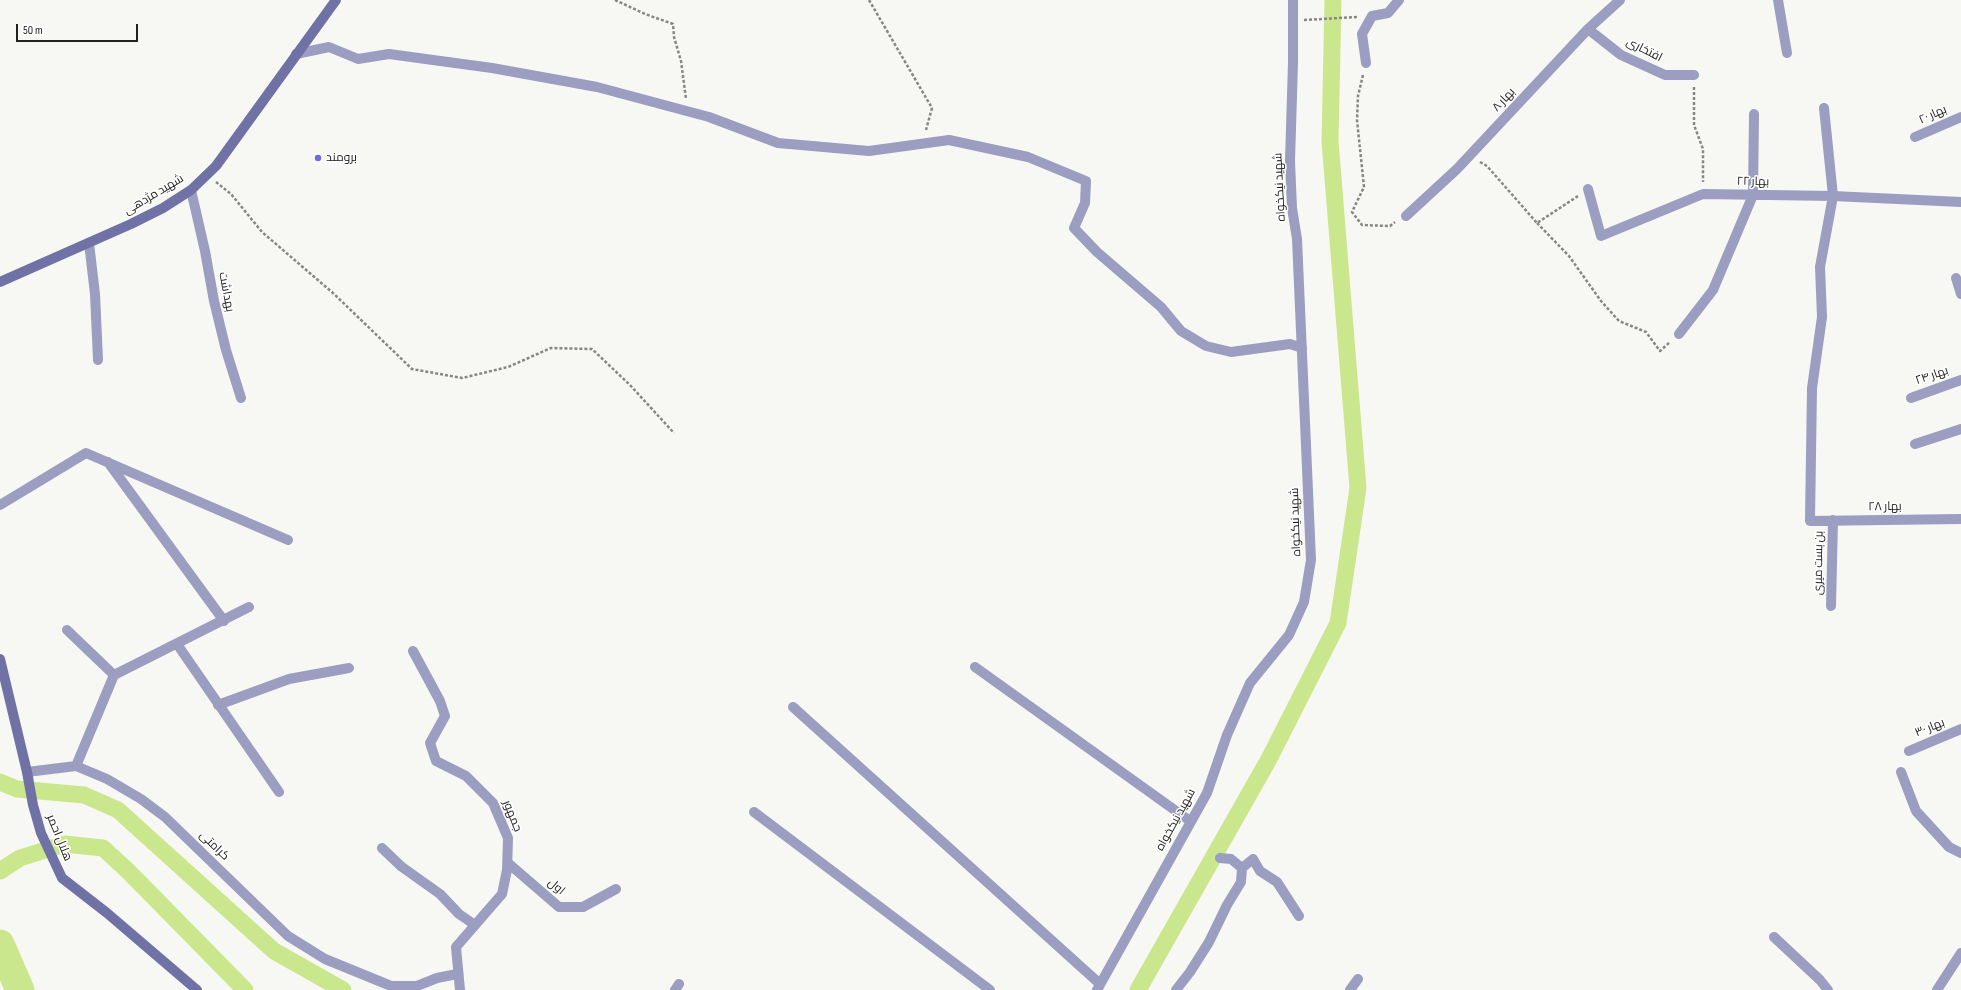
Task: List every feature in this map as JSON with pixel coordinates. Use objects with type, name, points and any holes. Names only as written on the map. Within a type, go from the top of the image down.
[{"type":"main road","name":"شهید مژدهی","points":[[0,282],[131,224],[163,208],[191,190],[216,166],[336,0]]},
{"type":"main road","name":"هلال احمر","points":[[0,660],[27,772],[32,805],[53,863],[62,878],[107,913],[197,990]]},
{"type":"street","name":"شهید نیکخواه","points":[[1098,987],[1207,793],[1227,735],[1250,683],[1289,635],[1304,602],[1311,560],[1298,239],[1292,208],[1290,162],[1294,20],[1293,0]]},
{"type":"street","points":[[1366,63],[1362,34],[1372,16],[1388,13],[1399,0]]},
{"type":"street","name":"بهار ۸","points":[[1406,216],[1469,156],[1588,29],[1620,0]]},
{"type":"street","points":[[1778,0],[1787,53]]},
{"type":"street","name":"افتخاری","points":[[1588,29],[1621,55],[1665,75],[1694,75]]},
{"type":"street","points":[[296,54],[330,47],[358,59],[389,54],[492,68],[598,87],[709,116],[778,143],[869,151],[949,140],[1028,157],[1086,181],[1085,203],[1074,228],[1097,252],[1161,307],[1181,331],[1206,346],[1232,352],[1290,344],[1302,348]]},
{"type":"street","points":[[1824,108],[1833,196]]},
{"type":"street","points":[[1679,334],[1713,290],[1753,195],[1754,114]]},
{"type":"street","name":"بهار ۲۰","points":[[1915,137],[1961,117]]},
{"type":"street","name":"بهار ۲۲","points":[[1588,189],[1601,236],[1703,194],[1833,196],[1961,202]]},
{"type":"street","name":"بهداشت","points":[[191,190],[205,251],[214,301],[226,350],[241,398]]},
{"type":"street","name":"بهار ۲۸","points":[[1833,196],[1820,267],[1822,317],[1812,388],[1810,520],[1961,519]]},
{"type":"street","points":[[89,243],[95,294],[98,360]]},
{"type":"street","points":[[1956,278],[1961,294]]},
{"type":"street","name":"بهار ۲۴","points":[[1911,398],[1961,380]]},
{"type":"street","points":[[1915,444],[1961,429]]},
{"type":"street","points":[[0,505],[86,453],[288,540]]},
{"type":"street","points":[[108,462],[224,620]]},
{"type":"street","name":"بن بست میری","points":[[1831,606],[1833,520]]},
{"type":"street","points":[[27,772],[76,766],[114,675],[249,607]]},
{"type":"street","points":[[67,630],[114,675]]},
{"type":"street","points":[[177,644],[279,792]]},
{"type":"street","name":"جمهور","points":[[413,651],[440,701],[445,716],[430,743],[436,761],[466,776],[493,803],[508,838],[508,863],[502,894],[456,947],[457,974],[460,990]]},
{"type":"street","points":[[975,667],[1190,821]]},
{"type":"street","points":[[218,705],[289,679],[349,668]]},
{"type":"street","points":[[793,707],[1098,987]]},
{"type":"street","name":"بهار ۳۰","points":[[1909,750],[1961,729]]},
{"type":"street","name":"کرامتی","points":[[76,766],[114,783],[141,799],[165,817],[288,936],[325,959],[391,986],[417,986],[437,978],[457,974]]},
{"type":"street","points":[[1901,772],[1916,811],[1949,847],[1961,853]]},
{"type":"street","points":[[754,812],[990,990]]},
{"type":"street","points":[[382,848],[402,867],[440,894],[459,914],[474,925]]},
{"type":"street","points":[[1220,858],[1231,859],[1242,868]]},
{"type":"street","points":[[1176,990],[1190,972],[1209,942],[1227,905],[1241,882],[1242,868],[1253,859],[1260,871],[1277,882],[1299,916]]},
{"type":"street","name":"اول","points":[[508,863],[559,907],[583,907],[616,888]]},
{"type":"street","points":[[1774,937],[1811,971],[1828,990]]},
{"type":"street","points":[[1937,990],[1961,954]]},
{"type":"street","points":[[1350,990],[1358,980]]},
{"type":"path","points":[[616,0],[645,14],[673,24],[674,37],[681,61],[688,111]]},
{"type":"path","points":[[869,0],[932,108],[922,144]]},
{"type":"path","points":[[1294,20],[1372,16]]},
{"type":"path","points":[[1366,63],[1358,96],[1357,120],[1364,188],[1352,212],[1362,225],[1390,226],[1406,216]]},
{"type":"path","points":[[1694,75],[1694,125],[1703,149],[1703,194]]},
{"type":"path","points":[[1469,156],[1487,166],[1568,256],[1601,301],[1619,321],[1646,332],[1660,351],[1679,334]]},
{"type":"path","points":[[206,175],[231,194],[262,232],[333,293],[412,369],[462,378],[508,367],[551,348],[592,349],[630,385],[674,433]]},
{"type":"path","points":[[1537,223],[1560,210],[1588,189]]},
{"type":"waterway","points":[[1138,990],[1269,759],[1338,623],[1358,488],[1330,141],[1333,0]]},
{"type":"waterway","points":[[0,782],[17,789],[84,795],[118,810],[274,951],[343,990]]},
{"type":"waterway","points":[[0,871],[20,858],[65,844],[103,848],[128,871],[245,990]]},
{"type":"waterway","points":[[0,944],[20,990]]},
{"type":"place","name":"برومند","points":[[318,158]]}]
